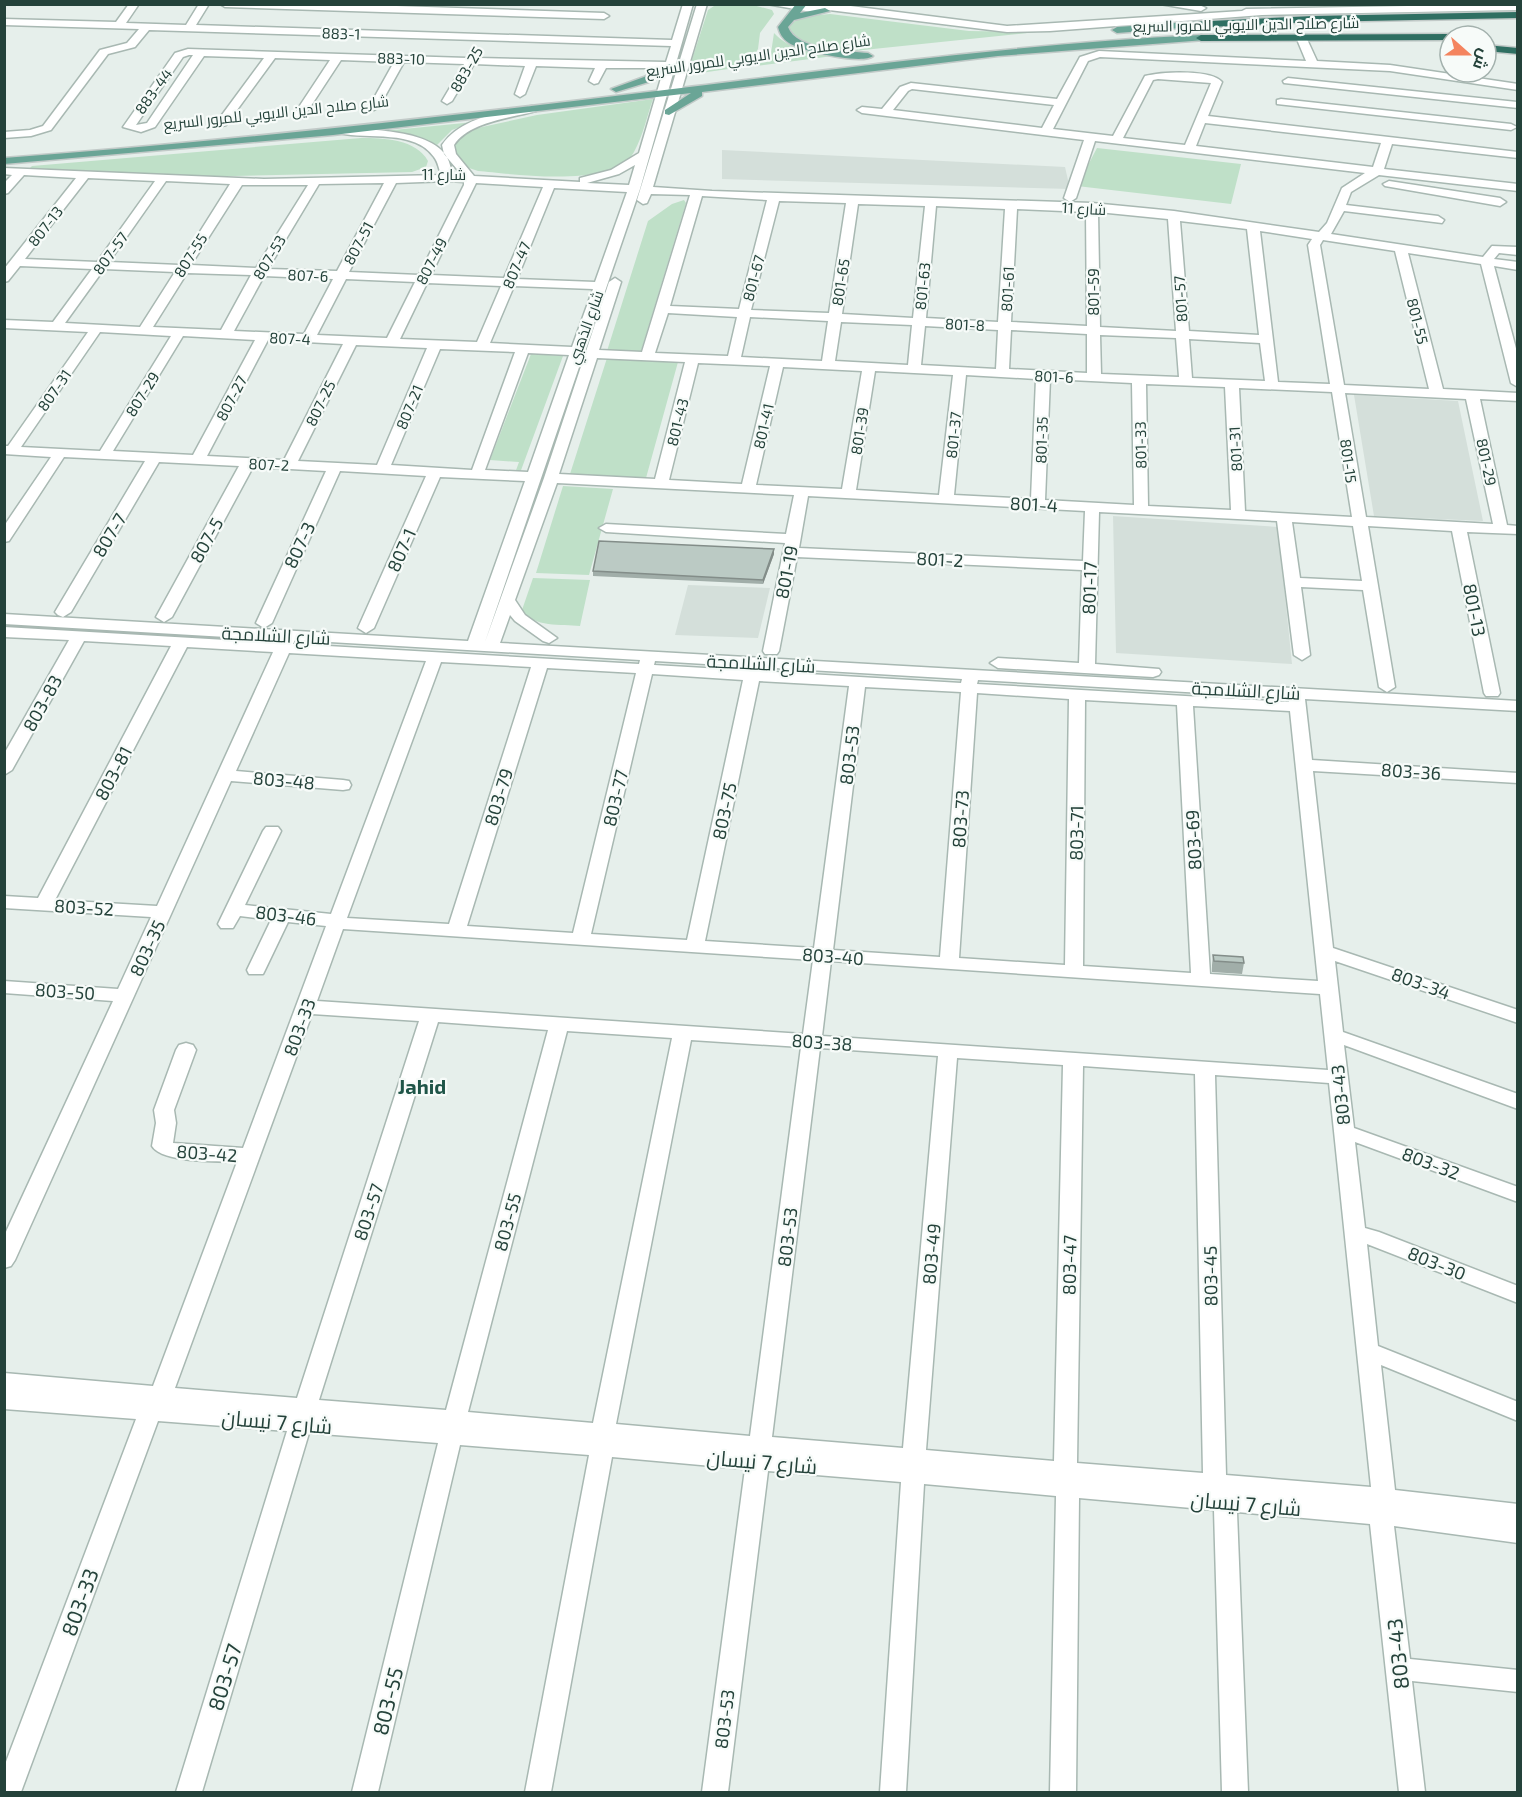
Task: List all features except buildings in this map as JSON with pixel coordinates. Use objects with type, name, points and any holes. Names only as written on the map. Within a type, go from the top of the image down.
[{"type":"highway","name":"شارع صلاح الدين الايوبي للمرور السريع","points":[[1190,25],[1313,18],[1518,15]]},
{"type":"highway","points":[[1341,37],[1438,43]]},
{"type":"highway","name":"شارع صلاح الدين الايوبي للمرور السريع","points":[[1202,38],[1438,37]]},
{"type":"highway","points":[[1498,39],[1518,40]]},
{"type":"highway","points":[[1498,49],[1518,51]]},
{"type":"main road","points":[[798,6],[782,31],[789,39],[798,44],[829,51],[868,56]]},
{"type":"main road","points":[[774,25],[798,6]]},
{"type":"main road","points":[[790,18],[825,11]]},
{"type":"main road","name":"شارع صلاح الدين الايوبي للمرور السريع","points":[[677,87],[868,56],[1054,36],[1190,25]]},
{"type":"main road","name":"شارع صلاح الدين الايوبي للمرور السريع","points":[[4,151],[257,130],[616,89],[727,86],[896,63],[1029,49],[1202,38]]},
{"type":"main road","points":[[616,89],[648,79],[669,66]]},
{"type":"main road","points":[[669,112],[676,105],[698,94],[727,86]]},
{"type":"main road","name":"شارع صلاح الدين الايوبي للمرور السريع","points":[[4,161],[343,131],[532,109],[662,88]]},
{"type":"street","points":[[119,26],[134,4]]},
{"type":"street","points":[[189,28],[204,4]]},
{"type":"street","points":[[225,4],[275,5],[345,20],[406,7],[536,9],[600,28],[607,4]]},
{"type":"street","points":[[772,4],[965,25]]},
{"type":"street","points":[[1165,4],[1258,13]]},
{"type":"street","name":"شارع الذهبي","points":[[476,640],[532,477],[583,352],[638,188],[669,66],[677,44],[700,5]]},
{"type":"street","name":"شارع الذهبي","points":[[493,641],[509,602],[551,478],[600,286],[669,112],[700,5]]},
{"type":"street","points":[[798,6],[941,25],[1036,29],[1258,13],[1446,6],[1518,8]]},
{"type":"street","name":"883-1","points":[[4,22],[189,28],[345,20],[484,37],[600,28],[677,44]]},
{"type":"street","points":[[4,135],[31,133],[47,128],[105,52],[130,45],[146,27]]},
{"type":"street","name":"883-25","points":[[447,101],[484,37]]},
{"type":"street","points":[[1301,37],[1313,64]]},
{"type":"street","name":"883-44","points":[[182,53],[129,127],[137,129],[151,125],[201,52]]},
{"type":"street","name":"883-10","points":[[182,53],[669,66]]},
{"type":"street","points":[[222,123],[272,54]]},
{"type":"street","points":[[1045,132],[1084,59],[1093,55],[1400,69],[1518,87]]},
{"type":"street","points":[[298,116],[338,56]]},
{"type":"street","points":[[374,107],[401,58]]},
{"type":"street","points":[[520,94],[532,62]]},
{"type":"street","points":[[1277,115],[1293,63]]},
{"type":"street","points":[[594,81],[602,65]]},
{"type":"street","points":[[1116,141],[1147,81],[1152,77],[1209,78],[1216,81],[1189,149]]},
{"type":"street","points":[[1287,81],[1512,125]]},
{"type":"street","points":[[885,113],[904,89],[911,86],[1061,103]]},
{"type":"street","points":[[469,176],[448,150],[453,137],[470,126],[532,109]]},
{"type":"street","points":[[862,110],[1518,188]]},
{"type":"street","points":[[1277,115],[1387,141],[1512,125]]},
{"type":"street","points":[[1201,119],[1277,115],[1512,125]]},
{"type":"street","points":[[1512,125],[1518,155]]},
{"type":"street","points":[[343,131],[395,135],[420,142],[439,154],[447,176]]},
{"type":"street","points":[[1070,198],[1090,138]]},
{"type":"street","points":[[1319,237],[1326,233],[1333,223],[1346,190],[1377,171],[1387,141]]},
{"type":"street","points":[[583,180],[615,172],[645,154]]},
{"type":"street","name":"شارع 11","points":[[4,171],[315,182],[447,176]]},
{"type":"street","points":[[4,191],[21,171]]},
{"type":"street","name":"807-13","points":[[4,278],[86,173]]},
{"type":"street","name":"شارع 11","points":[[469,176],[550,184],[697,192],[712,195],[1011,205],[1048,201],[1174,215],[1518,266]]},
{"type":"street","name":"شارع 11","points":[[253,180],[469,176],[583,180],[638,188]]},
{"type":"street","name":"807-49","points":[[391,343],[470,185],[469,176]]},
{"type":"street","name":"807-57","points":[[56,327],[163,178]]},
{"type":"street","name":"807-51","points":[[308,339],[392,179]]},
{"type":"street","points":[[1363,180],[1500,202]]},
{"type":"street","name":"807-55","points":[[144,331],[238,181]]},
{"type":"street","name":"807-53","points":[[225,335],[259,273],[315,182]]},
{"type":"street","name":"807-47","points":[[482,347],[550,184]]},
{"type":"street","points":[[647,357],[697,192],[713,188],[1048,201],[1070,198],[1271,218]]},
{"type":"street","name":"801-67","points":[[734,361],[774,197]]},
{"type":"street","name":"801-65","points":[[828,365],[853,199]]},
{"type":"street","name":"801-63","points":[[914,369],[931,202]]},
{"type":"street","name":"801-61","points":[[1002,373],[1011,205]]},
{"type":"street","name":"801-59","points":[[1092,207],[1094,378]]},
{"type":"street","points":[[1338,207],[1438,220]]},
{"type":"street","name":"801-57","points":[[1174,215],[1186,382]]},
{"type":"street","points":[[1253,226],[1272,386]]},
{"type":"street","name":"801-15","points":[[1319,237],[1314,245],[1387,687]]},
{"type":"street","name":"801-55","points":[[1400,248],[1437,394]]},
{"type":"street","points":[[1518,251],[1496,249],[1486,261],[1518,383]]},
{"type":"street","name":"807-6","points":[[17,262],[600,286]]},
{"type":"street","name":"801-8","points":[[663,309],[1266,339]]},
{"type":"street","name":"807-4","points":[[4,324],[583,352]]},
{"type":"street","name":"807-31","points":[[8,450],[96,329]]},
{"type":"street","name":"807-29","points":[[104,455],[179,333]]},
{"type":"street","name":"807-27","points":[[198,460],[263,336]]},
{"type":"street","name":"807-25","points":[[290,465],[351,341]]},
{"type":"street","name":"807-21","points":[[382,470],[435,345]]},
{"type":"street","points":[[477,474],[523,349]]},
{"type":"street","name":"801-6","points":[[583,352],[647,357],[1518,397]]},
{"type":"street","name":"801-43","points":[[661,485],[692,359]]},
{"type":"street","name":"801-41","points":[[748,489],[777,363]]},
{"type":"street","name":"801-39","points":[[848,495],[869,367]]},
{"type":"street","name":"801-37","points":[[946,500],[960,371]]},
{"type":"street","name":"801-35","points":[[1038,504],[1043,375]]},
{"type":"street","name":"801-33","points":[[1138,380],[1141,510]]},
{"type":"street","name":"801-31","points":[[1232,384],[1238,515]]},
{"type":"street","name":"801-29","points":[[1472,395],[1501,528]]},
{"type":"street","name":"807-2","points":[[8,450],[532,477]]},
{"type":"street","points":[[4,538],[60,453]]},
{"type":"street","name":"807-7","points":[[63,612],[154,458]]},
{"type":"street","name":"807-5","points":[[164,617],[248,463]]},
{"type":"street","name":"807-3","points":[[264,623],[335,467]]},
{"type":"street","name":"807-1","points":[[366,628],[435,472]]},
{"type":"street","name":"801-4","points":[[551,478],[1518,530]]},
{"type":"street","name":"801-19","points":[[771,651],[802,492]]},
{"type":"street","name":"801-17","points":[[1087,668],[1092,507]]},
{"type":"street","points":[[1284,517],[1302,655]]},
{"type":"street","name":"801-13","points":[[1458,526],[1492,693]]},
{"type":"street","name":"801-2","points":[[606,528],[791,545],[1090,566]]},
{"type":"street","points":[[1292,582],[1369,586]]},
{"type":"street","points":[[509,602],[520,618],[549,638]]},
{"type":"street","name":"شارع الشلامجة","points":[[4,609],[366,628],[493,641],[647,663],[1297,700],[1518,706]]},
{"type":"street","name":"شارع الشلامجة","points":[[4,619],[286,642],[476,640]]},
{"type":"street","points":[[4,632],[181,642],[286,642],[435,658],[540,664],[647,663],[752,676],[858,682],[970,682],[1077,695],[1185,701],[1297,700]]},
{"type":"street","name":"803-83","points":[[4,770],[79,637]]},
{"type":"street","name":"شارع الشلامجة","points":[[493,641],[549,638],[1518,695]]},
{"type":"street","name":"803-81","points":[[45,904],[181,642]]},
{"type":"street","name":"803-35","points":[[4,1260],[286,642]]},
{"type":"street","name":"803-33","points":[[8,1792],[251,1156],[435,658]]},
{"type":"street","name":"803-77","points":[[581,939],[647,663]]},
{"type":"street","name":"803-79","points":[[456,931],[540,664]]},
{"type":"street","name":"803-75","points":[[695,947],[752,676]]},
{"type":"street","name":"803-53","points":[[715,1792],[858,682]]},
{"type":"street","name":"803-73","points":[[949,963],[970,682]]},
{"type":"street","name":"803-71","points":[[1074,971],[1077,695]]},
{"type":"street","name":"803-43","points":[[1297,700],[1368,1351],[1412,1792]]},
{"type":"street","name":"803-69","points":[[1185,701],[1201,980]]},
{"type":"street","name":"803-36","points":[[1304,765],[1518,778]]},
{"type":"street","name":"803-48","points":[[226,775],[343,785]]},
{"type":"street","name":"803-46","points":[[272,831],[230,917],[283,914],[337,922]]},
{"type":"street","name":"803-52","points":[[4,902],[163,912]]},
{"type":"street","points":[[256,970],[283,914]]},
{"type":"street","name":"803-40","points":[[337,922],[1328,988]]},
{"type":"street","name":"803-34","points":[[1324,951],[1518,1017]]},
{"type":"street","name":"803-50","points":[[4,987],[125,996]]},
{"type":"street","name":"803-38","points":[[306,1007],[1338,1077]]},
{"type":"street","name":"803-57","points":[[189,1792],[303,1416],[430,1016]]},
{"type":"street","name":"803-55","points":[[365,1792],[453,1427],[559,1024]]},
{"type":"street","points":[[538,1792],[602,1439],[683,1033]]},
{"type":"street","points":[[1334,1037],[1350,1040],[1518,1102]]},
{"type":"street","name":"803-42","points":[[186,1050],[164,1110],[166,1124],[162,1143],[164,1148],[251,1156]]},
{"type":"street","name":"803-49","points":[[893,1792],[914,1466],[948,1051]]},
{"type":"street","name":"803-47","points":[[1063,1792],[1073,1059]]},
{"type":"street","name":"803-45","points":[[1205,1068],[1220,1492],[1235,1792]]},
{"type":"street","name":"803-32","points":[[1344,1133],[1359,1136],[1518,1195]]},
{"type":"street","name":"803-30","points":[[1355,1235],[1372,1237],[1518,1295]]},
{"type":"street","points":[[1368,1351],[1518,1412]]},
{"type":"street","name":"شارع 7 نيسان","points":[[4,1383],[155,1403],[303,1416],[602,1439],[1382,1506],[1518,1514]]},
{"type":"street","name":"شارع 7 نيسان","points":[[4,1400],[155,1403]]},
{"type":"street","name":"شارع 7 نيسان","points":[[1382,1506],[1518,1533]]},
{"type":"street","points":[[1398,1669],[1518,1681]]},
{"type":"shaded area","points":[[722,150],[1065,167],[1070,189],[722,179]]},
{"type":"shaded area","points":[[1354,395],[1458,401],[1483,521],[1374,516]]},
{"type":"shaded area","points":[[1113,516],[1278,527],[1292,664],[1116,653]]},
{"type":"shaded area","points":[[688,585],[770,588],[758,638],[675,635]]},
{"type":"green space","points":[[717,4],[753,5],[772,10],[774,14],[760,33],[758,49],[751,60],[728,69],[687,75],[708,10]]},
{"type":"green space","points":[[830,14],[969,31],[1037,32],[854,51],[809,46],[788,36],[788,26],[798,20]]},
{"type":"green space","points":[[774,33],[794,47],[833,56],[756,66],[771,53]]},
{"type":"green space","points":[[653,99],[634,152],[623,164],[606,171],[585,175],[538,176],[478,171],[469,168],[453,150],[457,141],[467,132],[482,127],[537,115]]},
{"type":"green space","points":[[474,122],[452,130],[437,145],[410,135],[384,131]]},
{"type":"green space","points":[[361,138],[389,139],[408,144],[423,154],[428,161],[426,167],[412,172],[191,177],[30,168],[32,166]]},
{"type":"green space","points":[[1097,148],[1241,164],[1231,204],[1077,186]]},
{"type":"green space","points":[[684,200],[686,203],[641,351],[607,351],[648,221],[672,204]]},
{"type":"green space","points":[[531,354],[563,356],[520,473],[515,473],[519,462],[490,460]]},
{"type":"green space","points":[[607,358],[678,362],[646,478],[570,474]]},
{"type":"green space","points":[[563,486],[613,489],[589,575],[536,573]]},
{"type":"green space","points":[[533,578],[590,580],[580,626],[548,624],[527,616],[522,610]]},
{"type":"district","name":"Jahid","points":[[422,1086]]}]
